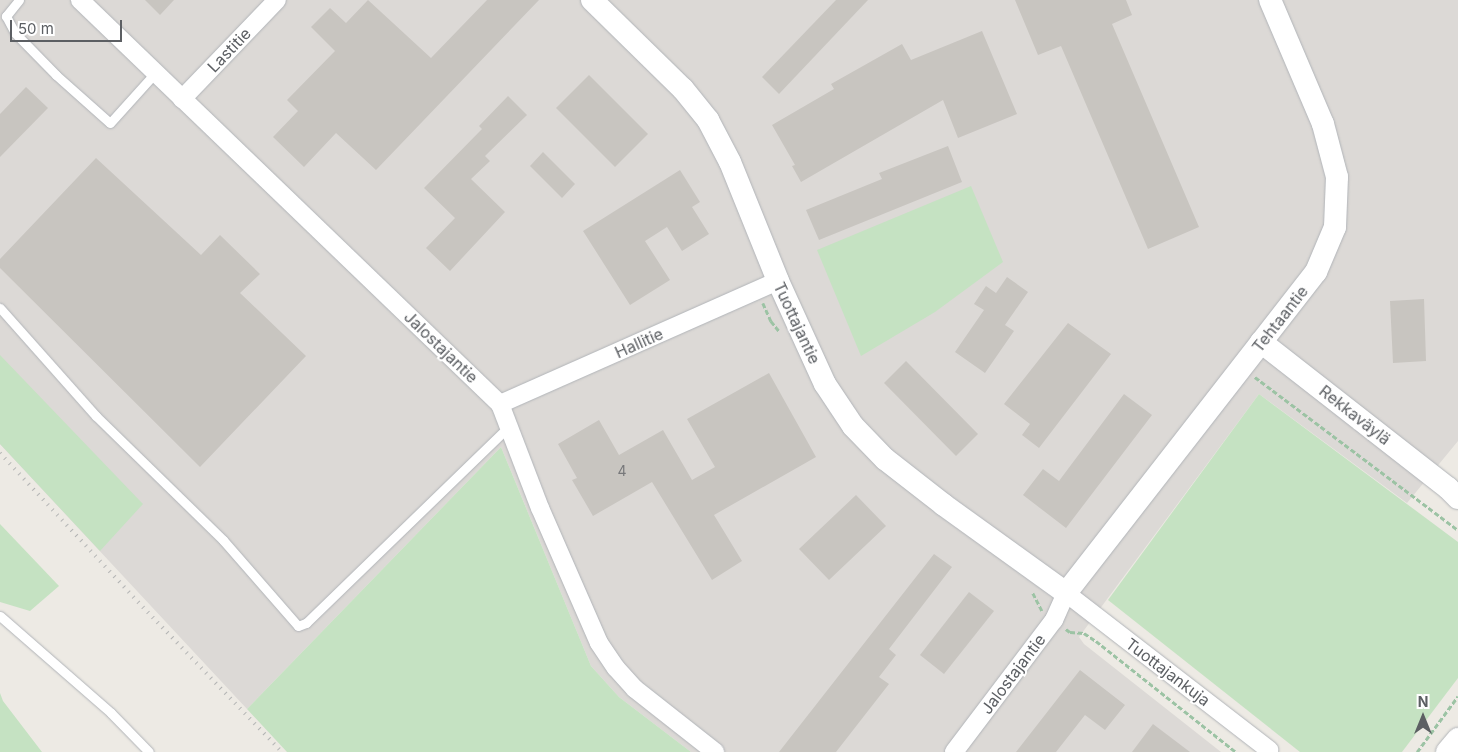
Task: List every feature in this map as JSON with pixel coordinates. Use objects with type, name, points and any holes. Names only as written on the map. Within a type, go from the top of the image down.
[{"type":"main road","points":[[1448,752],[1458,740]]},
{"type":"street","name":"Jalostajantie","points":[[80,0],[500,404],[540,508],[599,642],[616,668],[635,689],[715,752]]},
{"type":"street","name":"Lastitie","points":[[182,99],[277,0]]},
{"type":"street","name":"Tuottajantie","points":[[592,0],[683,89],[708,120],[730,162],[778,281],[826,384],[852,426],[885,458],[937,499],[1066,593]]},
{"type":"street","name":"Tehtaantie","points":[[1066,593],[1316,272],[1335,226],[1337,177],[1323,124],[1270,0]]},
{"type":"street","name":"Hallitie","points":[[500,404],[778,281]]},
{"type":"street","name":"Rekkaväylä","points":[[1261,342],[1455,493]]},
{"type":"street","name":"Jalostajantie","points":[[954,752],[1054,620],[1066,593]]},
{"type":"street","name":"Tuottajankuja","points":[[1066,593],[1271,751]]},
{"type":"lane","points":[[19,0],[6,16],[15,33],[56,74],[110,122],[155,73]]},
{"type":"lane","points":[[0,308],[96,416],[223,540],[298,626],[306,622],[509,426]]},
{"type":"lane","points":[[0,616],[111,713],[149,752]]},
{"type":"path","points":[[758,290],[771,321],[784,335]]},
{"type":"path","points":[[1242,367],[1458,530]]},
{"type":"path","points":[[1029,587],[1039,608],[1054,620],[1070,632],[1084,633],[1096,641],[1236,752]]},
{"type":"path","points":[[1417,752],[1458,696]]},
{"type":"shaded area","points":[[0,0],[1458,0],[1458,441],[1407,503],[1259,394],[1079,637],[1084,644],[1221,752],[691,752],[619,697],[591,666],[501,447],[247,709],[0,444]]},
{"type":"green space","points":[[971,186],[1003,262],[935,312],[861,356],[817,250]]},
{"type":"green space","points":[[0,355],[143,504],[100,551],[0,444]]},
{"type":"green space","points":[[1259,394],[1458,542],[1458,678],[1402,752],[1300,752],[1108,600]]},
{"type":"green space","points":[[501,447],[591,666],[619,697],[691,752],[287,752],[247,709]]},
{"type":"green space","points":[[0,524],[59,586],[30,611],[0,602]]},
{"type":"green space","points":[[0,693],[3,701],[42,752],[0,752]]},
{"type":"building","points":[[145,0],[174,0],[160,15]]},
{"type":"building","points":[[368,0],[431,58],[487,0],[539,0],[376,170],[336,133],[304,167],[273,137],[298,111],[287,100],[335,51],[311,27],[330,8],[346,23]]},
{"type":"building","points":[[836,0],[868,0],[779,94],[762,77]]},
{"type":"building","points":[[1015,0],[1126,0],[1132,15],[1112,24],[1199,227],[1148,249],[1061,46],[1038,55]]},
{"type":"building","points":[[982,31],[1017,114],[958,138],[943,100],[801,182],[792,166],[795,165],[772,125],[834,89],[831,84],[902,44],[911,60]]},
{"type":"building","points":[[589,75],[648,134],[615,167],[556,108]]},
{"type":"building","points":[[26,87],[48,108],[0,157],[0,114]]},
{"type":"building","points":[[508,96],[527,115],[485,156],[490,161],[471,179],[505,212],[450,271],[426,248],[455,218],[424,188],[482,129],[479,126]]},
{"type":"building","points":[[948,146],[962,182],[819,240],[806,210],[882,179],[879,173]]},
{"type":"building","points":[[543,152],[575,184],[562,198],[530,166]]},
{"type":"building","points":[[96,158],[201,255],[220,235],[260,274],[240,293],[306,356],[200,467],[0,268],[0,259]]},
{"type":"building","points":[[680,170],[700,202],[692,207],[709,234],[682,251],[667,227],[645,241],[670,280],[630,305],[583,231]]},
{"type":"building","points":[[1007,277],[1028,292],[1005,325],[1014,331],[985,373],[955,352],[984,310],[974,304],[986,286],[996,293]]},
{"type":"building","points":[[1424,299],[1426,361],[1393,363],[1390,301]]},
{"type":"building","points":[[1068,323],[1111,354],[1039,448],[1022,435],[1030,424],[1004,404]]},
{"type":"building","points":[[906,361],[978,434],[956,456],[884,383]]},
{"type":"building","points":[[769,373],[816,457],[714,515],[742,561],[712,580],[652,482],[593,516],[572,480],[577,478],[558,444],[599,420],[619,455],[663,430],[692,480],[715,467],[687,419]]},
{"type":"building","points":[[1124,394],[1152,415],[1066,528],[1023,495],[1043,469],[1059,481]]},
{"type":"building","points":[[856,495],[886,526],[829,580],[799,549]]},
{"type":"building","points":[[934,554],[952,567],[889,649],[896,655],[879,677],[889,684],[836,752],[779,752]]},
{"type":"building","points":[[969,592],[994,611],[944,674],[920,655]]},
{"type":"building","points":[[1080,670],[1125,705],[1105,730],[1085,715],[1056,752],[1016,752]]},
{"type":"building","points":[[1153,724],[1190,752],[1132,752]]},
{"type":"railway","points":[[0,453],[138,602],[282,752]]}]
